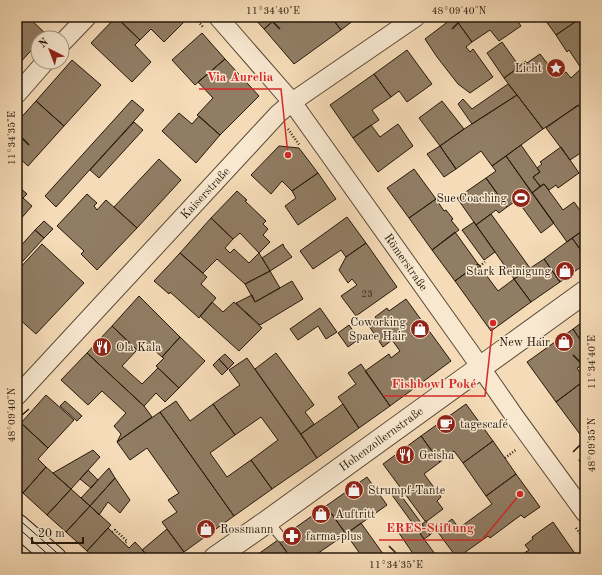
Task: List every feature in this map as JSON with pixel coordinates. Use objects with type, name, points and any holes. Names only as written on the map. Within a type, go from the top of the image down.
[{"type":"street","points":[[70,35],[87,17]]},
{"type":"street","name":"Römerstraße","points":[[218,17],[292,102],[515,417],[585,513]]},
{"type":"street","name":"Kaiserstraße","points":[[17,396],[278,114],[292,102],[416,17]]},
{"type":"street","points":[[17,94],[38,70]]},
{"type":"street","name":"Hohenzollernstraße","points":[[215,558],[275,529],[481,368],[585,292]]},
{"type":"street","points":[[17,524],[55,558]]},
{"type":"path","points":[[475,274],[473,271],[485,262]]},
{"type":"path","points":[[505,458],[518,448]]},
{"type":"path","points":[[578,461],[585,456]]},
{"type":"path","points":[[112,532],[115,530],[127,541],[124,544]]},
{"type":"building","points":[[17,17],[28,17],[42,30],[30,30],[30,52],[17,66]]},
{"type":"building","points":[[116,17],[140,40],[135,45],[151,62],[132,82],[91,43]]},
{"type":"building","points":[[116,17],[189,17],[164,42],[151,29],[140,40]]},
{"type":"building","points":[[253,17],[278,17],[264,29]]},
{"type":"building","points":[[278,17],[300,17],[304,21],[309,17],[331,17],[341,30],[294,64],[264,29]]},
{"type":"building","points":[[331,17],[358,17],[341,30]]},
{"type":"building","points":[[454,17],[515,17],[521,26],[499,41],[490,30],[472,42]]},
{"type":"building","points":[[454,17],[472,42],[466,47],[470,52],[473,49],[493,77],[470,93],[458,84],[425,39]]},
{"type":"building","points":[[543,17],[574,17],[578,20],[556,35]]},
{"type":"building","points":[[578,20],[585,30],[585,65],[581,68],[569,50],[567,52],[556,35]]},
{"type":"building","points":[[202,33],[225,59],[195,85],[172,60]]},
{"type":"building","points":[[502,42],[519,66],[504,78],[487,53]]},
{"type":"building","points":[[407,50],[432,84],[407,102],[399,91],[391,97],[374,74]]},
{"type":"building","points":[[540,54],[558,77],[566,72],[571,78],[585,65],[585,101],[543,129],[504,78],[525,61],[527,63]]},
{"type":"building","points":[[225,59],[259,96],[220,135],[197,115],[213,98],[198,82]]},
{"type":"building","points":[[72,60],[101,85],[64,126],[36,101],[63,70],[70,70],[70,62]]},
{"type":"building","points":[[374,74],[391,97],[372,110],[379,120],[353,138],[330,105]]},
{"type":"building","points":[[508,84],[517,95],[472,124],[458,104],[463,99],[472,109]]},
{"type":"building","points":[[517,95],[543,129],[492,166],[481,151],[456,169],[440,146]]},
{"type":"building","points":[[132,100],[144,110],[56,207],[45,196]]},
{"type":"building","points":[[36,101],[64,126],[28,166],[17,156],[17,122]]},
{"type":"building","points":[[442,101],[464,129],[440,146],[419,118]]},
{"type":"building","points":[[578,105],[585,115],[585,150],[570,160],[546,128]]},
{"type":"building","points":[[179,113],[192,124],[199,116],[220,135],[196,163],[162,131]]},
{"type":"building","points":[[134,122],[143,130],[99,178],[90,170]]},
{"type":"building","points":[[398,124],[413,146],[378,172],[353,138],[371,125],[380,137]]},
{"type":"building","points":[[521,145],[540,172],[533,177],[540,186],[532,193],[506,156]]},
{"type":"building","points":[[279,146],[299,148],[318,173],[292,191],[282,181],[271,194],[251,175]]},
{"type":"building","points":[[440,146],[456,169],[444,177],[427,154]]},
{"type":"building","points":[[561,147],[579,173],[558,188],[556,185],[549,190],[544,184],[540,186],[533,177],[540,172],[537,168],[542,164],[540,162]]},
{"type":"building","points":[[506,156],[554,223],[541,233],[517,200],[507,207],[486,178],[496,171],[492,166]]},
{"type":"building","points":[[159,159],[181,180],[137,228],[114,207]]},
{"type":"building","points":[[414,169],[436,199],[409,218],[387,188]]},
{"type":"building","points":[[318,173],[336,199],[298,225],[285,206],[296,198],[292,191]]},
{"type":"building","points":[[486,178],[507,207],[499,213],[496,210],[476,225],[457,198]]},
{"type":"building","points":[[544,184],[563,210],[574,202],[585,217],[585,229],[567,242],[532,193]]},
{"type":"building","points":[[17,185],[27,194],[23,198],[32,206],[18,222],[17,221]]},
{"type":"building","points":[[237,191],[266,221],[263,224],[268,229],[263,235],[270,242],[259,253],[240,233],[233,239],[211,218]]},
{"type":"building","points":[[87,194],[97,203],[94,206],[97,210],[106,200],[137,228],[97,270],[81,254],[84,251],[57,226]]},
{"type":"building","points":[[436,199],[444,211],[446,210],[453,219],[451,220],[459,230],[432,250],[409,218]]},
{"type":"building","points":[[491,214],[530,268],[514,279],[476,225]]},
{"type":"building","points":[[347,217],[366,243],[346,257],[341,250],[313,269],[300,251]]},
{"type":"building","points":[[211,218],[233,239],[225,248],[230,253],[234,249],[249,263],[259,253],[270,271],[245,284],[217,259],[203,273],[180,253]]},
{"type":"building","points":[[44,221],[53,229],[44,238],[35,230]]},
{"type":"building","points":[[474,222],[495,252],[484,260],[462,230]]},
{"type":"building","points":[[585,229],[585,256],[572,238]]},
{"type":"building","points":[[35,230],[44,238],[23,261],[17,256],[17,250]]},
{"type":"building","points":[[455,232],[478,264],[455,281],[432,250]]},
{"type":"building","points":[[572,238],[585,256],[585,264],[560,282],[544,259]]},
{"type":"building","points":[[366,243],[397,287],[356,316],[341,296],[357,285],[352,279],[348,283],[339,270],[346,257]]},
{"type":"building","points":[[42,244],[84,283],[36,334],[17,317],[17,271]]},
{"type":"building","points":[[283,244],[292,257],[270,271],[262,258]]},
{"type":"building","points":[[180,253],[207,277],[201,284],[216,298],[199,318],[170,292],[169,294],[154,281]]},
{"type":"building","points":[[544,259],[560,282],[531,302],[514,279]]},
{"type":"building","points":[[478,264],[498,291],[514,279],[531,302],[491,331],[455,281]]},
{"type":"building","points":[[270,271],[280,288],[255,302],[245,284]]},
{"type":"building","points":[[292,281],[303,299],[260,325],[236,303],[252,295],[255,302]]},
{"type":"building","points":[[139,296],[180,337],[162,357],[145,342],[137,350],[112,326]]},
{"type":"building","points":[[406,299],[451,361],[390,406],[365,371],[389,354],[391,358],[400,351],[392,340],[383,347],[369,326],[377,320],[375,317],[387,308],[389,311]]},
{"type":"building","points":[[212,302],[223,312],[234,302],[262,328],[239,351],[200,316]]},
{"type":"building","points":[[320,308],[337,332],[326,339],[318,326],[298,340],[290,329]]},
{"type":"building","points":[[585,320],[585,347],[573,329]]},
{"type":"building","points":[[349,325],[359,339],[348,347],[338,333]]},
{"type":"building","points":[[112,326],[137,350],[122,366],[142,384],[158,368],[179,388],[165,402],[156,393],[144,406],[87,353]]},
{"type":"building","points":[[573,329],[585,347],[585,364],[577,368],[585,380],[556,402],[527,362]]},
{"type":"building","points":[[180,337],[205,361],[179,388],[156,366]]},
{"type":"building","points":[[87,353],[144,406],[152,417],[117,442],[121,434],[114,426],[126,413],[102,391],[88,405],[61,380]]},
{"type":"building","points":[[276,353],[314,405],[305,412],[314,424],[301,434],[255,369]]},
{"type":"building","points":[[225,354],[234,363],[228,369],[219,359]]},
{"type":"building","points":[[247,358],[317,458],[272,489],[251,460],[278,440],[261,417],[235,435],[213,404],[240,385],[229,370]]},
{"type":"building","points":[[219,359],[228,369],[222,375],[213,365]]},
{"type":"building","points":[[361,364],[390,406],[359,428],[338,397],[356,384],[348,373]]},
{"type":"building","points":[[585,380],[585,441],[556,402]]},
{"type":"building","points":[[46,395],[74,420],[48,448],[21,423]]},
{"type":"building","points":[[65,401],[82,416],[77,421],[60,406]]},
{"type":"building","points":[[176,401],[190,421],[213,404],[235,435],[210,453],[227,477],[251,460],[272,489],[234,516],[160,412]]},
{"type":"building","points":[[343,404],[359,428],[317,458],[301,434]]},
{"type":"building","points":[[466,404],[493,441],[463,463],[454,451],[440,462],[421,436]]},
{"type":"building","points":[[160,412],[234,516],[184,552],[162,522],[177,512],[168,500],[179,493],[147,448],[130,460],[117,442]]},
{"type":"building","points":[[21,423],[48,448],[38,459],[46,467],[23,493],[17,488],[17,428]]},
{"type":"building","points":[[421,436],[440,462],[424,474],[441,497],[437,501],[443,509],[427,521],[425,521],[383,464]]},
{"type":"building","points":[[493,441],[516,474],[486,496],[463,463]]},
{"type":"building","points":[[93,450],[100,457],[71,489],[53,473]]},
{"type":"building","points":[[46,467],[71,489],[47,515],[23,493]]},
{"type":"building","points":[[109,468],[115,478],[90,506],[81,498]]},
{"type":"building","points":[[88,470],[98,480],[91,488],[80,479]]},
{"type":"building","points":[[516,474],[540,507],[524,518],[521,515],[490,538],[488,536],[457,558],[437,531],[452,519],[459,528],[492,504],[486,496]]},
{"type":"building","points":[[367,477],[387,505],[346,534],[326,506]]},
{"type":"building","points":[[115,478],[130,500],[120,513],[108,502],[99,515],[90,506]]},
{"type":"building","points":[[71,489],[90,506],[66,532],[47,515]]},
{"type":"building","points":[[397,490],[430,535],[424,539],[392,495]]},
{"type":"building","points":[[90,506],[111,525],[87,551],[66,532]]},
{"type":"building","points":[[326,506],[346,534],[311,558],[291,558],[278,540]]},
{"type":"building","points":[[426,521],[434,531],[430,535],[422,524]]},
{"type":"building","points":[[553,522],[578,558],[523,558],[521,555],[529,550],[525,545],[533,539],[532,537]]},
{"type":"building","points":[[361,523],[386,558],[363,558],[346,534]]},
{"type":"building","points":[[413,523],[438,558],[416,558],[399,533]]},
{"type":"building","points":[[108,528],[129,548],[135,542],[150,558],[95,558],[87,551]]},
{"type":"building","points":[[167,529],[184,552],[176,558],[150,558],[142,550]]},
{"type":"building","points":[[278,540],[291,558],[253,558],[254,557]]},
{"type":"tram line","points":[[17,518],[63,558]]},
{"type":"tram line","points":[[17,527],[52,558]]},
{"type":"place","name":"Licht","points":[[556,68]]},
{"type":"place","name":"Via Aurelia","points":[[288,155]]},
{"type":"place","name":"Sue Coaching","points":[[521,198]]},
{"type":"place","name":"Stark Reinigung","points":[[565,271]]},
{"type":"place","name":"Fishbowl Poké","points":[[493,323]]},
{"type":"place","name":"Coworking Space Hair","points":[[420,329]]},
{"type":"place","name":"New Hair","points":[[564,342]]},
{"type":"place","name":"Ola Kala","points":[[102,347]]},
{"type":"place","name":"tagescafé","points":[[446,424]]},
{"type":"place","name":"Geisha","points":[[405,455]]},
{"type":"place","name":"Strumpf-Tante","points":[[354,490]]},
{"type":"place","name":"ERES-Stiftung","points":[[520,494]]},
{"type":"place","name":"Auftritt","points":[[321,514]]},
{"type":"place","name":"Rossmann","points":[[206,529]]},
{"type":"place","name":"farma-plus","points":[[292,536]]}]
